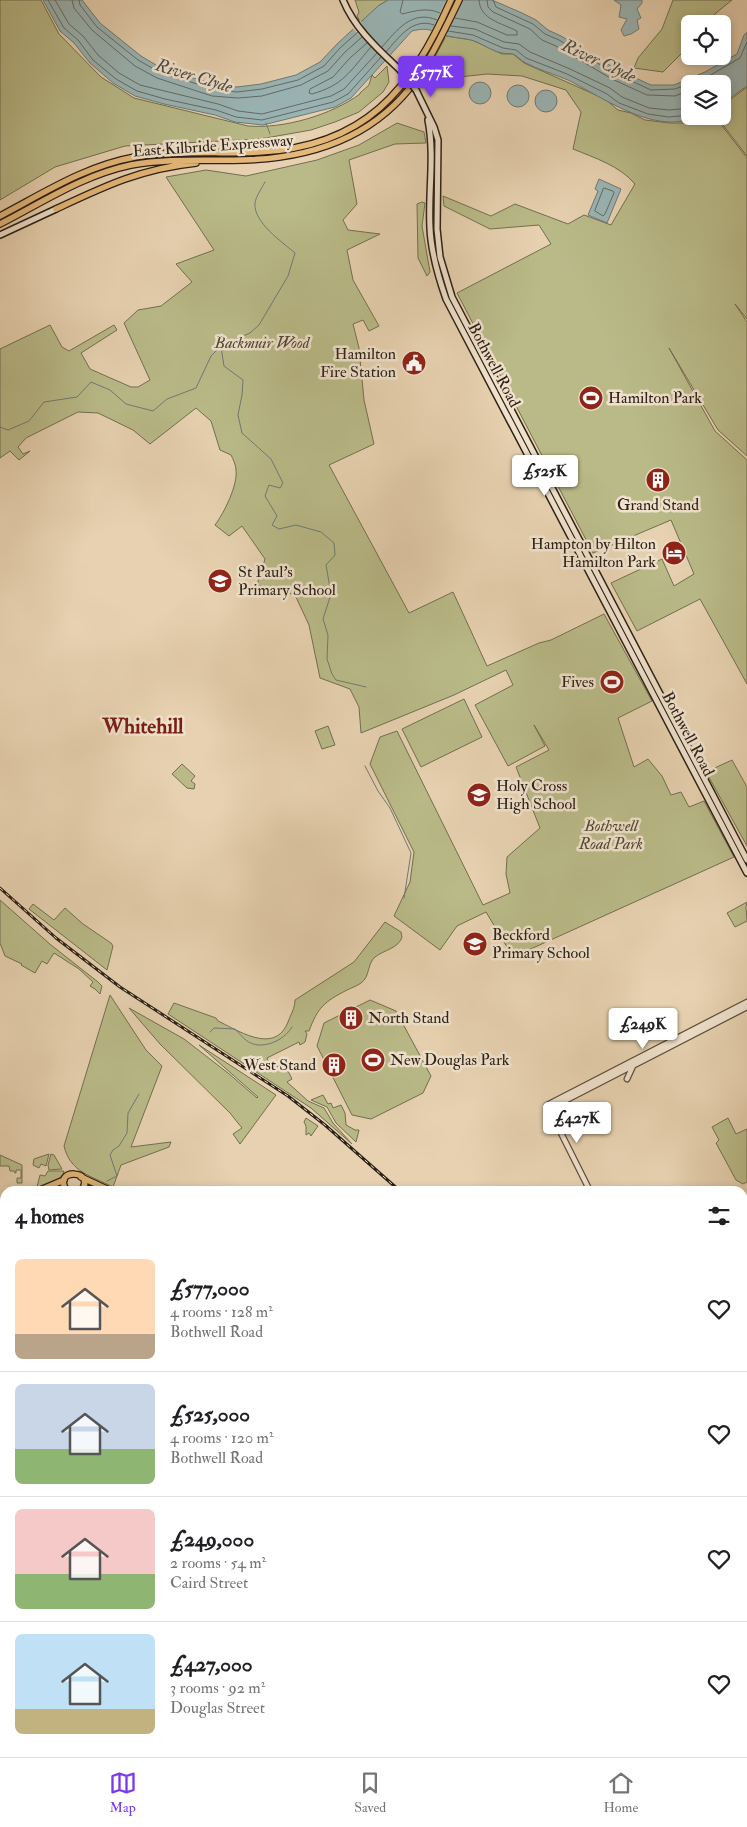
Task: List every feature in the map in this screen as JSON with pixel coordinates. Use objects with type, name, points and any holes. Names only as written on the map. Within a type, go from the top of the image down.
[{"type":"main road","name":"Bothwell Road","points":[[343,0],[353,20],[362,32],[400,70],[416,90],[428,115],[438,140],[437,229],[441,262],[452,297],[595,569],[610,606],[747,873]]},
{"type":"main road","name":"East Kilbride Expressway","points":[[0,216],[79,174],[125,159],[166,154],[274,151],[304,146],[333,137],[362,121],[390,99],[412,74],[429,46],[451,0]]},
{"type":"main road","name":"East Kilbride Expressway","points":[[0,224],[80,182],[116,169],[142,163],[166,161],[271,158],[300,154],[325,147],[354,134],[381,116],[399,100],[414,82],[436,48],[459,0]]},
{"type":"main road","name":"Bothwell Road","points":[[428,115],[432,140],[430,228],[433,257],[439,280],[450,307],[589,572],[610,606],[747,860]]},
{"type":"main road","points":[[0,235],[114,182],[138,174],[170,167],[225,160]]},
{"type":"main road","points":[[589,572],[595,569]]},
{"type":"main road","points":[[50,1186],[72,1174],[81,1176],[101,1186]]},
{"type":"main road","points":[[81,1176],[84,1186]]},
{"type":"main road","points":[[64,1180],[64,1186]]},
{"type":"street","points":[[548,1107],[747,1002]]},
{"type":"street","points":[[548,1107],[747,1008]]},
{"type":"street","points":[[627,1079],[634,1065]]},
{"type":"street","points":[[548,1107],[588,1186]]},
{"type":"green space","points":[[0,0],[41,0],[59,34],[101,77],[134,98],[248,126],[292,123],[335,108],[360,94],[369,85],[372,75],[375,78],[387,66],[389,82],[383,92],[359,112],[311,130],[260,139],[125,146],[55,167],[0,200]]},
{"type":"green space","points":[[355,0],[388,0],[378,6],[361,23],[357,16],[359,12]]},
{"type":"green space","points":[[673,0],[732,0],[714,15],[681,15],[681,54],[663,72],[634,68],[638,58],[662,29]]},
{"type":"green space","points":[[446,36],[472,40],[502,54],[513,54],[524,63],[605,99],[618,110],[631,113],[645,120],[681,123],[681,125],[721,125],[747,158],[747,319],[735,304],[747,322],[747,456],[718,430],[669,348],[715,431],[747,460],[747,684],[700,599],[637,631],[611,583],[662,559],[674,586],[694,574],[671,520],[593,553],[457,293],[551,244],[539,225],[490,229],[444,206],[443,196],[491,216],[515,204],[568,224],[584,215],[611,225],[635,184],[615,167],[573,149],[581,112],[566,90],[522,76],[487,74],[459,77],[425,87],[422,82]]},
{"type":"green space","points":[[747,87],[747,156],[723,125],[731,125],[731,99]]},
{"type":"green space","name":"Backmuir Wood","points":[[397,123],[424,132],[426,143],[395,144],[349,160],[357,204],[343,220],[348,230],[380,234],[347,250],[353,280],[379,326],[369,331],[363,320],[353,324],[359,348],[364,400],[374,444],[329,465],[409,613],[453,592],[487,666],[539,643],[551,640],[604,614],[652,701],[618,718],[634,767],[648,759],[662,776],[671,795],[681,792],[689,807],[704,801],[734,857],[513,957],[486,912],[457,926],[440,950],[394,916],[410,882],[414,852],[370,764],[380,737],[397,731],[483,905],[510,893],[506,874],[507,857],[540,828],[516,767],[549,750],[534,725],[545,746],[508,766],[475,705],[513,685],[506,670],[454,695],[361,733],[359,707],[350,689],[320,678],[309,625],[295,595],[257,585],[265,559],[242,526],[229,536],[215,525],[233,491],[236,468],[231,455],[220,450],[211,421],[196,408],[150,444],[133,430],[98,413],[78,412],[26,438],[18,447],[23,454],[30,451],[19,460],[10,451],[0,458],[0,349],[50,325],[62,347],[69,351],[114,325],[117,330],[81,353],[90,369],[131,387],[138,387],[150,380],[124,323],[138,310],[161,306],[192,282],[176,264],[214,250],[166,177],[206,170],[246,176],[317,160],[359,145]]},
{"type":"green space","points":[[425,203],[422,226],[430,272],[427,276],[418,258],[417,204]]},
{"type":"green space","points":[[464,699],[482,737],[421,767],[402,729]]},
{"type":"green space","points":[[328,726],[335,745],[322,749],[315,731]]},
{"type":"green space","points":[[732,760],[747,787],[747,846],[706,772]]},
{"type":"green space","points":[[182,764],[195,776],[191,781],[195,784],[194,789],[187,788],[172,774]]},
{"type":"green space","points":[[0,900],[51,945],[98,982],[102,986],[100,994],[90,986],[93,982],[79,969],[54,953],[47,964],[42,961],[35,973],[5,956],[0,943]]},
{"type":"green space","points":[[747,902],[747,921],[735,927],[727,913]]},
{"type":"green space","points":[[33,904],[54,920],[65,908],[83,924],[111,943],[113,946],[107,970],[29,909]]},
{"type":"green space","points":[[385,922],[401,932],[402,937],[398,944],[372,960],[366,977],[361,983],[333,998],[323,1006],[309,1031],[305,1031],[307,1034],[305,1042],[300,1045],[299,1042],[267,1058],[272,1069],[284,1063],[292,1079],[287,1082],[308,1101],[324,1108],[333,1123],[352,1144],[311,1108],[168,1014],[174,1003],[216,1018],[218,1021],[256,1038],[266,1039],[275,1037],[282,1032],[288,1022],[295,1000],[354,962]]},
{"type":"green space","points":[[110,995],[146,1050],[162,1066],[131,1147],[171,1142],[169,1147],[121,1165],[113,1186],[82,1172],[71,1162],[64,1146]]},
{"type":"green space","name":"New Douglas Park","points":[[370,1000],[396,1011],[431,1076],[423,1093],[371,1119],[352,1115],[317,1046],[324,1023]]},
{"type":"green space","points":[[129,1008],[184,1039],[257,1098],[199,1045],[276,1095],[240,1144],[233,1134],[242,1128],[230,1113],[160,1044]]},
{"type":"green space","points":[[323,1095],[328,1104],[331,1103],[333,1108],[341,1105],[345,1113],[346,1125],[359,1130],[356,1142],[336,1123],[327,1107],[311,1100]]},
{"type":"green space","points":[[306,1118],[318,1126],[311,1136],[309,1133],[306,1135],[304,1122]]},
{"type":"green space","points":[[728,1118],[736,1134],[747,1129],[747,1182],[743,1184],[736,1180],[716,1143],[719,1140],[712,1127]]},
{"type":"green space","points":[[49,1154],[46,1166],[41,1164],[39,1168],[33,1165],[34,1159]]},
{"type":"green space","points":[[51,1154],[54,1155],[62,1169],[49,1170],[48,1165]]},
{"type":"green space","points":[[0,1155],[22,1165],[22,1183],[17,1183],[17,1178],[21,1178],[21,1170],[16,1170],[15,1173],[10,1171],[9,1166],[0,1166]]},
{"type":"green space","points":[[48,1171],[64,1171],[60,1178],[49,1185],[37,1186],[40,1175],[45,1176]]},
{"type":"water","name":"River Clyde","points":[[43,0],[82,0],[100,23],[141,56],[161,68],[213,84],[237,87],[261,84],[296,75],[320,62],[378,6],[388,0],[492,0],[536,20],[548,30],[616,69],[651,85],[674,85],[681,82],[681,121],[665,122],[631,113],[568,80],[524,62],[513,54],[498,52],[471,40],[442,35],[424,29],[412,31],[351,98],[335,107],[263,125],[235,122],[215,115],[135,96],[113,83],[90,63],[74,43],[60,31]]},
{"type":"water","points":[[614,0],[642,0],[637,9],[641,18],[637,20],[639,29],[624,36],[621,30],[627,19],[619,17],[621,5]]},
{"type":"water","name":"River Clyde","points":[[747,32],[747,86],[731,97],[731,75],[698,75],[717,65],[731,65],[731,57],[737,54]]},
{"type":"water","points":[[480,82],[490,89],[491,93],[484,103],[480,104],[470,97],[469,93],[476,83]]},
{"type":"water","points":[[518,85],[528,92],[529,96],[522,106],[518,107],[508,100],[507,96],[514,86]]},
{"type":"water","points":[[546,90],[556,97],[557,101],[550,111],[546,112],[536,105],[535,101],[542,91]]},
{"type":"water","points":[[599,179],[621,189],[607,223],[588,215],[598,191],[595,189]]},
{"type":"pier","points":[[446,0],[463,0],[445,38],[431,32]]},
{"type":"pier","points":[[360,20],[365,30],[392,56],[387,62],[352,28]]},
{"type":"waterway","points":[[266,123],[270,134]]},
{"type":"waterway","points":[[0,427],[8,430],[29,421],[44,402],[77,397],[91,382],[110,390],[126,404],[153,411],[167,399],[196,388],[211,356],[221,346],[250,333],[259,325],[288,276],[295,253],[269,231],[256,210],[255,203],[265,182]]},
{"type":"waterway","points":[[221,347],[224,366],[243,380],[238,415],[242,433],[271,459],[283,483],[280,488],[269,485],[265,496],[277,516],[272,525],[279,529],[296,525],[321,532],[334,543],[335,555],[326,565],[331,594],[323,619],[328,635],[327,659],[336,680],[366,687]]},
{"type":"waterway","points":[[365,766],[378,791],[390,808],[411,853],[404,898]]},
{"type":"waterway","points":[[210,1032],[214,1028],[235,1029],[247,1041],[253,1044],[265,1045],[278,1040],[292,1027]]},
{"type":"waterway","points":[[107,1181],[117,1176],[110,1155],[119,1146],[127,1133],[128,1113],[139,1094]]},
{"type":"railway","points":[[0,888],[56,938],[120,987],[288,1096],[325,1125],[394,1186]]},
{"type":"place","name":"Hamilton Fire Station","points":[[414,363]]},
{"type":"place","name":"Hamilton Park","points":[[591,398]]},
{"type":"place","name":"Grand Stand","points":[[658,480]]},
{"type":"place","name":"Hampton by Hilton Hamilton Park","points":[[674,553]]},
{"type":"place","name":"St Paul's Primary School","points":[[220,581]]},
{"type":"place","name":"Fives","points":[[612,682]]},
{"type":"place","name":"Holy Cross High School","points":[[479,795]]},
{"type":"place","name":"Beckford Primary School","points":[[475,944]]},
{"type":"place","name":"North Stand","points":[[351,1018]]},
{"type":"place","name":"New Douglas Park","points":[[373,1060]]},
{"type":"place","name":"West Stand","points":[[334,1065]]},
{"type":"district","name":"Whitehill","points":[[143,726]]},
{"type":"park label","name":"Bothwell Road Park","points":[[611,835]]}]
